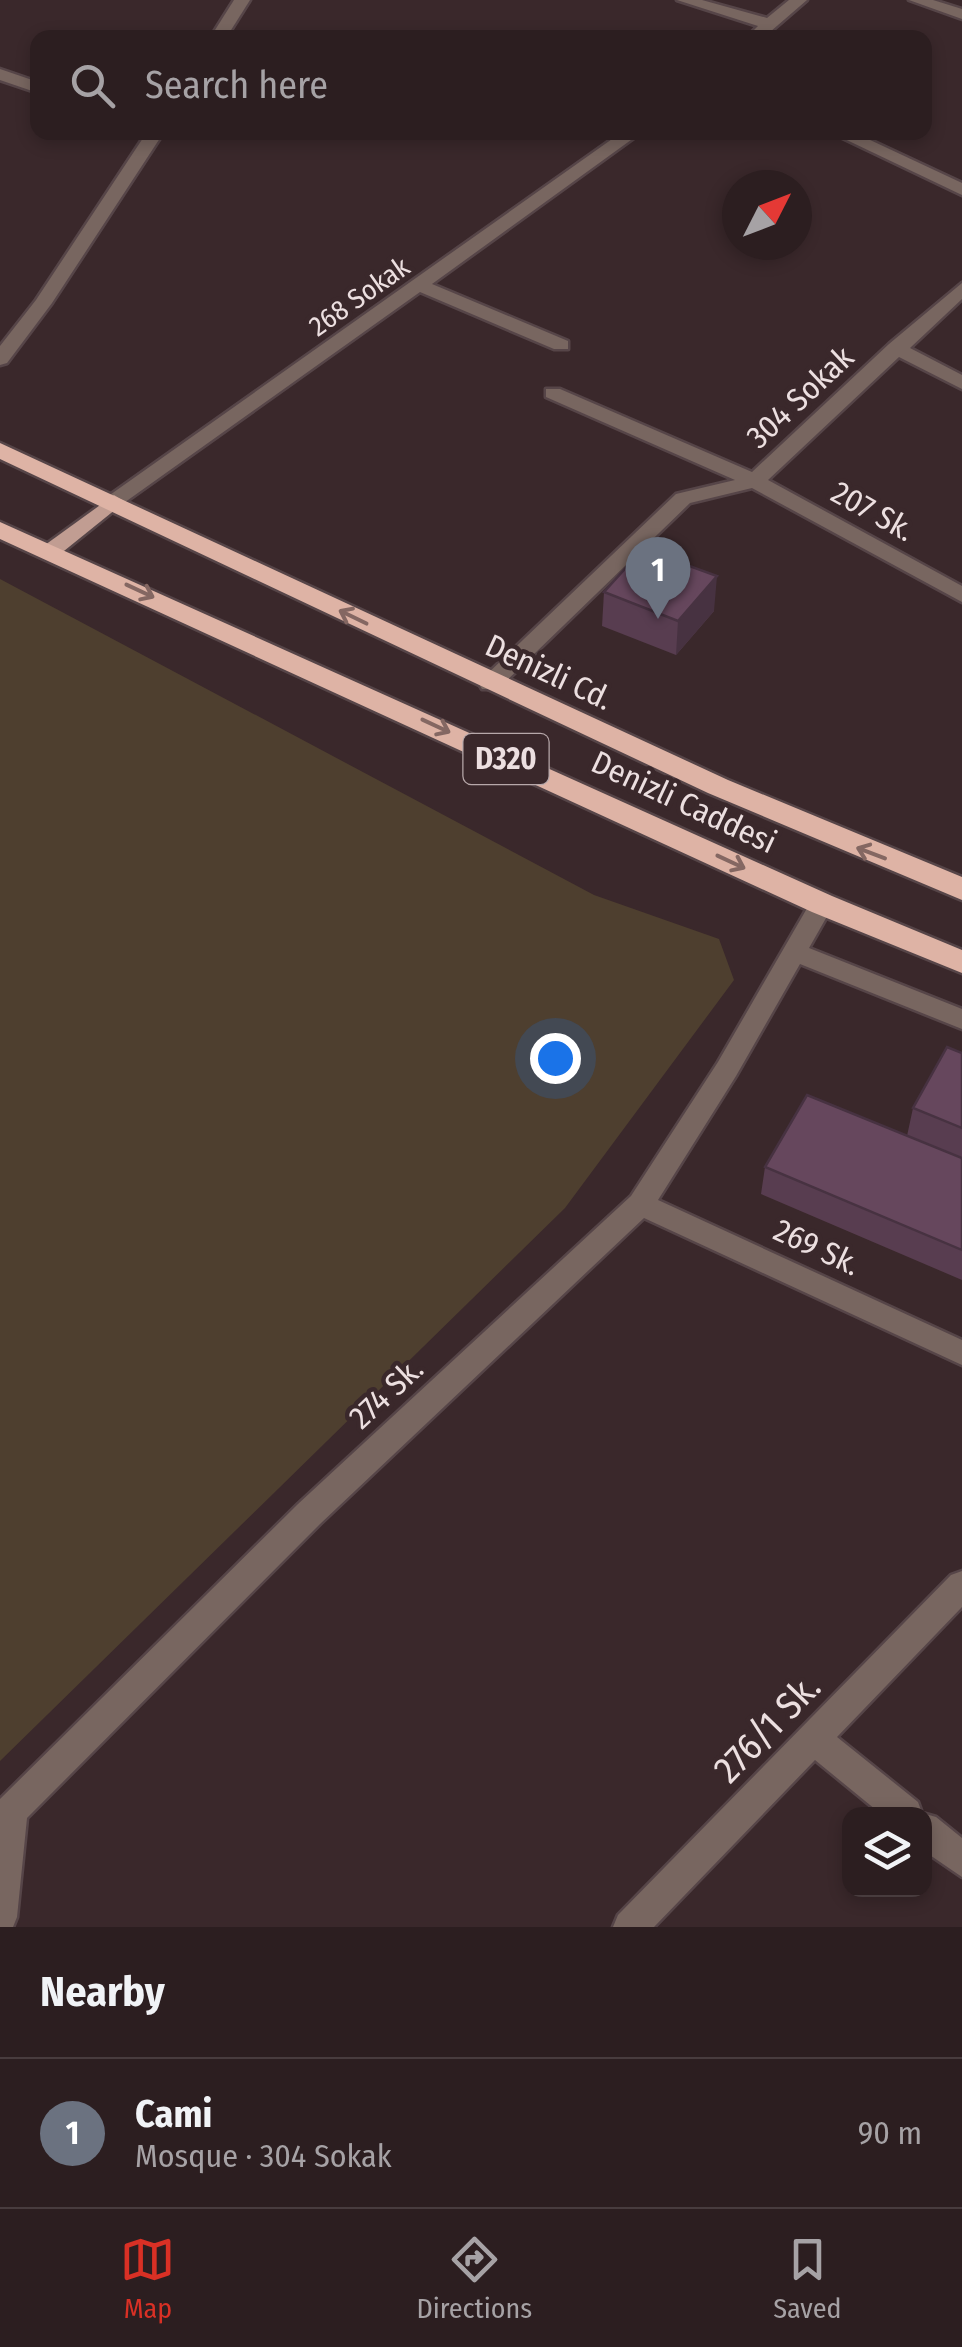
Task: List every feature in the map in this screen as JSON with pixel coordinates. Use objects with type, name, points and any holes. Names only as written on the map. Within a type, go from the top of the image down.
[{"type":"highway","name":"Denizli Cd.","points":[[0,450],[114,501],[490,684],[804,827],[962,889]]},
{"type":"highway","name":"Denizli Caddesi","points":[[0,530],[52,550],[822,904],[962,962]]},
{"type":"main road","points":[[52,550],[114,501]]},
{"type":"street","points":[[223,30],[242,0]]},
{"type":"street","points":[[685,0],[770,24]]},
{"type":"street","points":[[763,30],[799,0]]},
{"type":"street","points":[[917,0],[962,14]]},
{"type":"street","points":[[0,74],[30,85]]},
{"type":"street","points":[[0,359],[43,303],[150,140]]},
{"type":"street","name":"268 Sokak","points":[[114,501],[623,140]]},
{"type":"street","points":[[855,140],[962,190]]},
{"type":"street","points":[[422,286],[561,345]]},
{"type":"street","name":"304 Sokak","points":[[490,684],[683,498],[755,481],[962,290]]},
{"type":"street","points":[[896,348],[962,383]]},
{"type":"street","name":"207 Sk.","points":[[553,393],[755,481],[962,594]]},
{"type":"street","name":"274 Sk.","points":[[0,1916],[11,1811],[308,1514],[642,1204],[727,1070],[822,904]]},
{"type":"street","points":[[794,952],[962,1020]]},
{"type":"street","name":"269 Sk.","points":[[642,1204],[962,1354]]},
{"type":"street","name":"276/1 Sk.","points":[[630,1927],[962,1585]]},
{"type":"street","points":[[813,1738],[897,1807]]},
{"type":"street","points":[[932,1836],[962,1860]]},
{"type":"shaded area","points":[[0,579],[594,895],[719,939],[734,980],[565,1208],[0,1761]]},
{"type":"building","points":[[643,549],[717,576],[678,621],[604,592]]},
{"type":"building","points":[[947,1047],[962,1053],[962,1128],[913,1108]]},
{"type":"building","points":[[807,1095],[962,1158],[962,1250],[765,1167]]},
{"type":"place","name":"Cami","points":[[658,619]]}]
